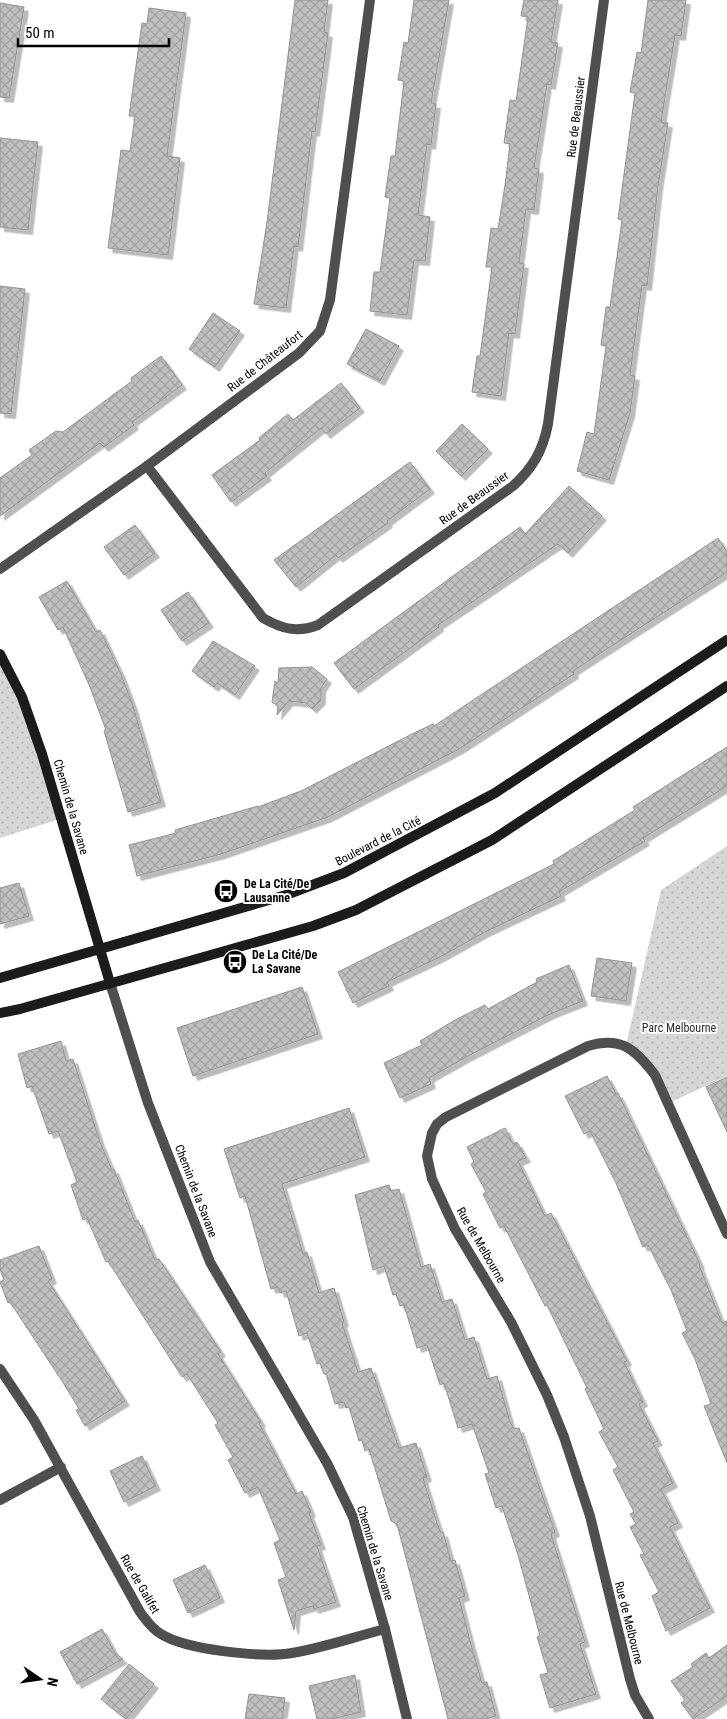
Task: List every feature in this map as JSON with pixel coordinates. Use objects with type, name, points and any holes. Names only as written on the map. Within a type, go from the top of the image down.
[{"type":"street","name":"Rue de Châteaufort","points":[[0,569],[147,466],[310,343],[323,323],[330,300],[370,0]]},
{"type":"street","name":"Rue de Beaussier","points":[[147,466],[263,618],[278,627],[290,630],[306,630],[318,624],[514,486],[527,474],[544,444],[548,424],[604,0]]},
{"type":"street","name":"Boulevard de la Cité","points":[[0,978],[286,895],[344,872],[495,793],[727,640]]},
{"type":"street","name":"Chemin de la Savane","points":[[0,654],[22,696],[33,725],[101,948],[132,1058],[200,1238],[234,1304],[340,1487],[353,1517],[385,1629],[407,1719]]},
{"type":"street","points":[[0,1013],[20,1010],[313,926],[356,910],[492,840],[727,686]]},
{"type":"street","name":"Rue de Melbourne","points":[[649,1719],[635,1695],[630,1679],[590,1516],[564,1437],[547,1395],[511,1322],[455,1230],[432,1178],[427,1156],[432,1133],[438,1124],[457,1110],[588,1046],[601,1042],[626,1046],[637,1054],[654,1075],[727,1234]]},
{"type":"street","name":"Rue de Galifet","points":[[0,1369],[34,1420],[140,1612],[150,1626],[161,1634],[188,1644],[255,1655],[291,1653],[385,1629]]},
{"type":"street","points":[[0,1500],[61,1467]]},
{"type":"green space","points":[[0,654],[9,671],[60,819],[0,838]]},
{"type":"green space","name":"Parc Melbourne","points":[[727,846],[727,1076],[669,1103],[647,1065],[626,1046],[661,890]]},
{"type":"building","points":[[295,0],[328,0],[324,32],[328,33],[315,132],[312,131],[298,247],[294,246],[286,308],[254,304],[267,222]]},
{"type":"building","points":[[414,0],[449,0],[431,103],[436,104],[431,145],[427,144],[418,215],[430,217],[425,261],[414,260],[407,315],[370,311],[374,272],[380,272],[390,198],[385,197],[391,156],[395,156],[404,81],[398,80],[404,42],[408,43]]},
{"type":"building","points":[[524,0],[558,0],[551,42],[558,43],[551,85],[547,84],[534,168],[539,169],[534,210],[526,209],[519,263],[524,264],[515,334],[509,333],[501,396],[472,392],[477,356],[480,356],[492,267],[486,267],[491,228],[498,229],[505,185],[510,144],[504,143],[510,100],[516,101],[528,17],[521,16]]},
{"type":"building","points":[[648,0],[686,0],[681,36],[675,35],[661,122],[668,123],[658,186],[647,286],[642,285],[630,375],[635,376],[630,413],[609,480],[577,471],[587,432],[594,434],[606,346],[601,345],[606,307],[610,307],[622,220],[618,219],[635,93],[630,92],[637,52],[641,53]]},
{"type":"building","points":[[0,3],[24,7],[9,98],[0,97]]},
{"type":"building","points":[[149,8],[186,13],[167,156],[180,158],[168,255],[108,248],[121,150],[130,151],[135,116],[129,116],[142,23],[147,24]]},
{"type":"building","points":[[0,138],[38,142],[28,230],[0,227]]},
{"type":"building","points":[[0,286],[25,289],[11,414],[0,413]]},
{"type":"building","points":[[213,313],[240,331],[215,367],[189,349]]},
{"type":"building","points":[[366,329],[399,346],[380,381],[347,364]]},
{"type":"building","points":[[161,356],[182,385],[132,422],[134,425],[104,447],[100,443],[0,516],[0,478],[32,455],[29,450],[56,431],[63,432],[132,381],[131,378]]},
{"type":"building","points":[[341,383],[360,408],[326,434],[321,428],[265,473],[267,476],[231,502],[212,475],[260,440],[259,438],[288,414],[293,420]]},
{"type":"building","points":[[462,424],[488,449],[461,476],[436,451]]},
{"type":"building","points":[[410,462],[430,489],[387,521],[388,523],[338,558],[336,555],[296,587],[274,560]]},
{"type":"building","points":[[569,486],[602,516],[568,553],[558,544],[438,625],[439,627],[354,689],[334,663],[520,527],[525,534]]},
{"type":"building","points":[[135,525],[155,553],[124,575],[104,547]]},
{"type":"building","points":[[718,538],[727,552],[727,572],[573,671],[574,674],[459,749],[328,817],[221,854],[137,876],[129,845],[176,833],[175,830],[258,807],[301,791],[414,733],[433,724],[434,726]]},
{"type":"building","points":[[67,581],[96,632],[100,630],[121,674],[133,706],[161,802],[128,812],[104,731],[106,730],[90,687],[63,627],[58,630],[39,597]]},
{"type":"building","points":[[188,592],[209,623],[182,641],[161,610]]},
{"type":"building","points":[[213,641],[255,666],[235,695],[217,683],[214,687],[192,671]]},
{"type":"building","points":[[312,667],[327,679],[321,688],[321,700],[312,709],[306,703],[289,701],[277,715],[278,706],[272,702],[275,681],[278,683],[279,668]]},
{"type":"building","points":[[727,747],[727,786],[643,838],[645,841],[559,892],[561,896],[387,982],[389,986],[353,1003],[338,972],[554,864],[553,861],[635,810],[633,807]]},
{"type":"building","points":[[19,883],[29,916],[0,924],[0,888]]},
{"type":"building","points":[[597,958],[632,963],[626,1001],[591,996]]},
{"type":"building","points":[[569,965],[583,1001],[550,1014],[466,1057],[429,1078],[431,1084],[400,1098],[384,1063],[422,1045],[420,1041],[455,1020],[485,1005],[488,1009],[537,982],[536,979]]},
{"type":"building","points":[[302,987],[318,1034],[193,1076],[177,1028]]},
{"type":"building","points":[[61,1041],[66,1061],[73,1059],[100,1142],[112,1170],[114,1169],[135,1222],[138,1220],[155,1260],[159,1259],[221,1352],[218,1354],[261,1422],[259,1423],[296,1494],[302,1491],[311,1512],[309,1513],[321,1545],[317,1546],[336,1602],[314,1609],[313,1606],[296,1611],[294,1630],[278,1580],[286,1577],[274,1543],[280,1540],[258,1487],[245,1493],[228,1460],[233,1457],[215,1425],[218,1423],[187,1374],[182,1377],[108,1261],[106,1262],[87,1218],[83,1220],[71,1185],[77,1182],[58,1131],[49,1134],[32,1086],[27,1088],[18,1054]]},
{"type":"building","points":[[607,1076],[616,1094],[618,1093],[700,1264],[722,1323],[727,1321],[727,1463],[704,1406],[711,1404],[695,1359],[682,1333],[687,1331],[671,1290],[648,1245],[643,1247],[615,1181],[590,1131],[584,1134],[565,1096]]},
{"type":"building","points":[[727,1077],[727,1132],[706,1087]]},
{"type":"building","points":[[349,1108],[365,1157],[282,1184],[303,1254],[307,1252],[319,1293],[334,1288],[344,1322],[342,1323],[358,1372],[371,1368],[399,1448],[416,1443],[427,1477],[423,1478],[437,1523],[441,1533],[443,1532],[451,1561],[455,1560],[465,1596],[459,1598],[470,1641],[482,1683],[487,1682],[496,1716],[485,1719],[448,1719],[397,1524],[391,1521],[369,1449],[365,1451],[362,1440],[359,1441],[349,1407],[346,1408],[344,1402],[335,1404],[326,1374],[324,1374],[320,1363],[317,1364],[307,1333],[299,1336],[286,1291],[280,1293],[278,1287],[271,1289],[245,1196],[240,1198],[224,1149]]},
{"type":"building","points":[[505,1128],[513,1144],[517,1142],[526,1158],[518,1161],[545,1216],[551,1213],[627,1361],[624,1362],[643,1402],[639,1404],[658,1441],[653,1443],[673,1483],[661,1489],[678,1523],[670,1527],[710,1608],[666,1631],[652,1596],[659,1592],[640,1555],[644,1554],[630,1527],[636,1524],[630,1514],[634,1512],[613,1470],[618,1467],[599,1432],[604,1429],[585,1389],[587,1388],[547,1305],[545,1306],[504,1226],[500,1228],[483,1194],[486,1192],[471,1164],[474,1162],[467,1147]]},
{"type":"building","points":[[389,1185],[391,1191],[399,1189],[421,1267],[430,1264],[442,1302],[452,1299],[465,1340],[474,1337],[487,1379],[497,1376],[510,1422],[514,1429],[519,1428],[555,1532],[551,1534],[585,1642],[580,1644],[596,1694],[550,1708],[540,1675],[548,1673],[537,1637],[540,1636],[518,1555],[502,1506],[496,1508],[485,1474],[489,1473],[472,1424],[458,1428],[444,1383],[440,1385],[427,1345],[417,1348],[404,1305],[400,1306],[396,1294],[393,1295],[384,1266],[373,1270],[355,1195]]},
{"type":"building","points":[[39,1246],[52,1279],[48,1281],[125,1401],[85,1426],[76,1410],[79,1409],[62,1381],[10,1302],[8,1303],[0,1282],[4,1280],[0,1269],[0,1260]]},
{"type":"building","points":[[142,1456],[156,1486],[124,1502],[110,1471]]},
{"type":"building","points":[[205,1565],[220,1598],[188,1613],[173,1580]]},
{"type":"building","points":[[102,1629],[115,1653],[123,1659],[77,1684],[60,1652]]},
{"type":"building","points":[[727,1645],[727,1696],[693,1719],[681,1703],[685,1700],[671,1681],[693,1667],[691,1664],[706,1653],[709,1658]]},
{"type":"building","points":[[129,1664],[154,1684],[126,1719],[101,1699]]},
{"type":"building","points":[[355,1675],[361,1712],[332,1719],[317,1719],[309,1686]]},
{"type":"building","points":[[249,1694],[285,1698],[282,1719],[245,1719]]},
{"type":"place","name":"De La Cité/De Lausanne","points":[[226,891]]},
{"type":"place","name":"De La Cité/De La Savane","points":[[235,962]]}]
